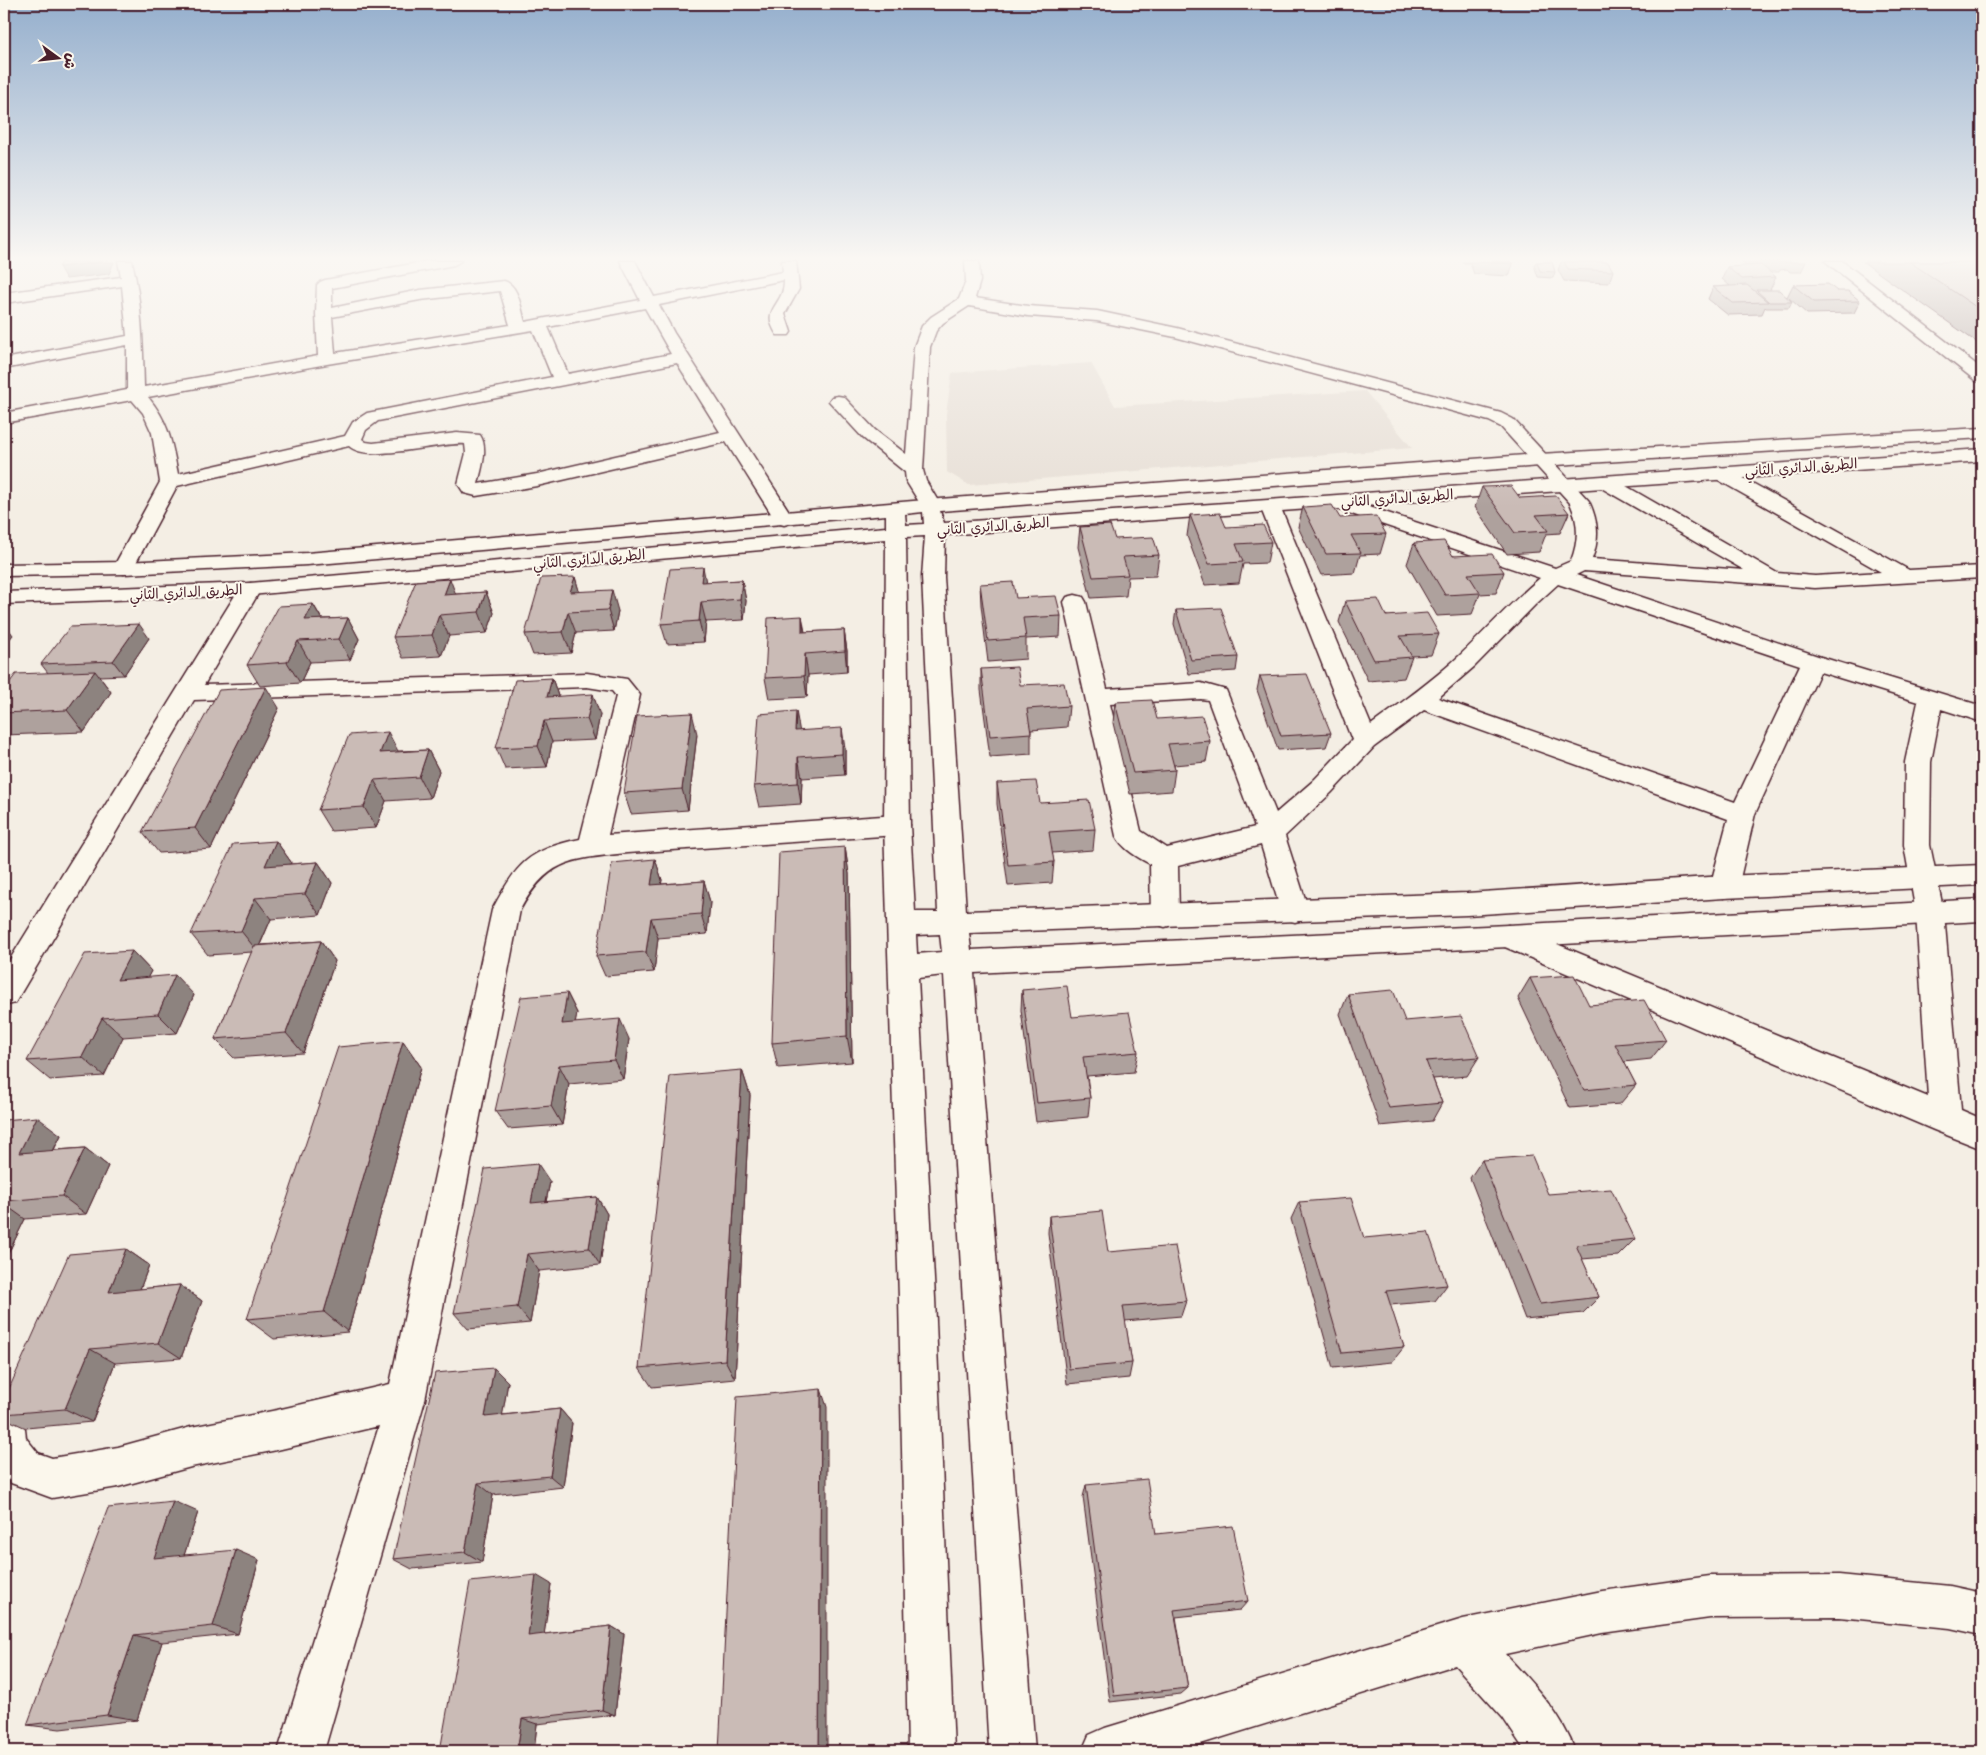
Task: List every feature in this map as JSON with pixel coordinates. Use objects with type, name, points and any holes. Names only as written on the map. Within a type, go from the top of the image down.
[{"type":"street","points":[[4,364],[115,343]]},
{"type":"street","points":[[124,568],[170,482],[161,434],[151,412],[136,393],[135,343]]},
{"type":"street","points":[[327,343],[328,359]]},
{"type":"street","points":[[4,418],[136,393],[427,343]]},
{"type":"street","points":[[547,343],[562,380]]},
{"type":"street","points":[[673,343],[784,520]]},
{"type":"street","points":[[923,343],[924,497],[933,578],[953,921],[958,962],[1012,1751]]},
{"type":"street","points":[[1075,602],[1129,836],[1144,848],[1164,859],[1271,833],[1322,787],[1365,742],[1421,700],[1467,661],[1528,599],[1556,575],[1571,570],[1580,564],[1586,548],[1588,530],[1585,514],[1579,501],[1507,423],[1481,412],[1212,343]]},
{"type":"street","points":[[1937,343],[1982,378]]},
{"type":"street","points":[[353,440],[355,430],[362,422],[373,417],[683,357]]},
{"type":"street","points":[[838,401],[924,497]]},
{"type":"street","name":"الطريق الدائري الثاني","points":[[4,598],[250,589],[896,520],[924,497],[1727,450],[1982,433]]},
{"type":"street","points":[[353,440],[360,447],[373,449],[457,438],[474,439],[476,452],[468,484],[471,489],[476,490],[537,480],[731,435]]},
{"type":"street","points":[[170,482],[353,440]]},
{"type":"street","name":"الطريق الدائري الثاني","points":[[924,497],[1270,506],[1567,486],[1982,454]]},
{"type":"street","points":[[1720,473],[1904,576]]},
{"type":"street","points":[[1605,482],[1775,580]]},
{"type":"street","points":[[924,497],[896,520],[897,824],[917,1308],[931,1751]]},
{"type":"street","points":[[1335,502],[1813,662],[1982,714]]},
{"type":"street","points":[[1270,506],[1365,742]]},
{"type":"street","name":"الطريق الدائري الثاني","points":[[4,570],[124,568],[307,559],[784,520],[896,520]]},
{"type":"street","points":[[1580,564],[1775,580],[1842,581],[1982,572]]},
{"type":"street","points":[[4,994],[250,589]]},
{"type":"street","points":[[1724,887],[1742,814],[1813,662]]},
{"type":"street","points":[[187,693],[587,680],[619,684],[628,695],[592,847]]},
{"type":"street","points":[[1096,697],[1200,691],[1218,696],[1271,833],[1295,911]]},
{"type":"street","points":[[1931,698],[1918,762],[1917,845],[1930,913],[1946,1120]]},
{"type":"street","points":[[1421,700],[1742,814]]},
{"type":"street","points":[[301,1751],[406,1400],[506,910],[526,876],[543,862],[592,847],[897,824]]},
{"type":"street","points":[[1164,859],[1165,916]]},
{"type":"street","points":[[902,924],[1467,904],[1724,887],[1982,875]]},
{"type":"street","points":[[904,967],[958,962],[1508,936],[1982,910]]},
{"type":"street","points":[[1508,936],[1982,1134]]},
{"type":"street","points":[[4,1413],[7,1446],[25,1469],[52,1478],[118,1466],[191,1447],[277,1430],[406,1400]]},
{"type":"street","points":[[1105,1751],[1463,1641],[1602,1612],[1710,1597],[1839,1596],[1950,1607],[1982,1614]]},
{"type":"street","points":[[1463,1641],[1519,1702],[1552,1751]]},
{"type":"shaded area","points":[[1091,363],[1115,406],[1365,391],[1412,448],[969,485],[947,472],[946,414],[952,373]]},
{"type":"building","points":[[1511,486],[1520,498],[1556,496],[1569,513],[1536,515],[1548,531],[1515,533],[1482,487]]},
{"type":"building","points":[[1332,505],[1340,518],[1376,516],[1386,534],[1351,535],[1361,553],[1326,554],[1303,507]]},
{"type":"building","points":[[1220,513],[1226,527],[1263,525],[1271,542],[1236,544],[1243,562],[1209,564],[1190,515]]},
{"type":"building","points":[[1110,525],[1115,539],[1153,537],[1159,555],[1123,557],[1128,575],[1093,577],[1080,527]]},
{"type":"building","points":[[1444,541],[1453,556],[1492,554],[1504,572],[1468,574],[1480,593],[1445,595],[1414,543]]},
{"type":"building","points":[[703,567],[701,582],[742,580],[740,599],[701,602],[699,621],[661,624],[670,569]]},
{"type":"building","points":[[575,577],[570,592],[612,590],[608,610],[568,612],[563,632],[525,634],[541,578]]},
{"type":"building","points":[[450,579],[444,595],[486,592],[479,612],[439,615],[432,635],[393,637],[416,581]]},
{"type":"building","points":[[1013,582],[1016,598],[1056,596],[1061,616],[1023,618],[1026,638],[988,641],[980,584]]},
{"type":"building","points":[[1378,599],[1386,616],[1427,613],[1439,634],[1400,636],[1412,657],[1374,660],[1345,601]]},
{"type":"building","points":[[313,604],[305,620],[348,618],[339,639],[298,641],[287,662],[247,665],[279,606]]},
{"type":"building","points":[[1221,608],[1238,657],[1191,660],[1176,610]]},
{"type":"building","points":[[802,616],[802,632],[844,630],[845,651],[805,654],[804,676],[765,678],[768,618]]},
{"type":"building","points":[[139,624],[113,661],[41,664],[70,627]]},
{"type":"building","points":[[1017,667],[1020,685],[1064,683],[1069,706],[1027,709],[1031,733],[990,736],[981,669]]},
{"type":"building","points":[[95,671],[67,710],[4,713],[4,690],[16,674]]},
{"type":"building","points":[[1307,674],[1331,733],[1281,736],[1260,676]]},
{"type":"building","points":[[552,678],[547,697],[593,694],[587,719],[544,721],[538,746],[496,748],[515,680]]},
{"type":"building","points":[[266,687],[195,828],[142,832],[219,690]]},
{"type":"building","points":[[1152,700],[1157,719],[1202,716],[1210,741],[1168,744],[1175,770],[1133,773],[1115,702]]},
{"type":"building","points":[[796,711],[795,731],[842,728],[842,754],[798,757],[798,783],[754,786],[759,714]]},
{"type":"building","points":[[692,713],[682,789],[624,793],[637,716]]},
{"type":"building","points":[[388,732],[380,753],[428,750],[419,777],[374,780],[364,807],[318,810],[349,735]]},
{"type":"building","points":[[1036,781],[1040,803],[1089,800],[1095,829],[1049,832],[1054,862],[1008,865],[997,783]]},
{"type":"building","points":[[276,841],[265,866],[318,862],[305,894],[255,898],[241,931],[191,934],[233,844]]},
{"type":"building","points":[[845,847],[847,1036],[772,1043],[779,852]]},
{"type":"building","points":[[655,859],[651,885],[704,881],[701,914],[651,918],[646,952],[596,956],[612,863]]},
{"type":"building","points":[[321,941],[286,1033],[215,1039],[254,946]]},
{"type":"building","points":[[132,951],[117,980],[175,975],[158,1014],[102,1018],[82,1057],[27,1061],[85,954]]},
{"type":"building","points":[[1574,975],[1589,1005],[1644,1000],[1666,1040],[1615,1044],[1636,1085],[1584,1090],[1530,978]]},
{"type":"building","points":[[1067,986],[1072,1017],[1129,1012],[1138,1052],[1083,1057],[1090,1098],[1037,1103],[1022,990]]},
{"type":"building","points":[[1393,990],[1405,1021],[1461,1016],[1479,1057],[1426,1061],[1442,1103],[1389,1108],[1348,994]]},
{"type":"building","points":[[567,993],[562,1024],[620,1019],[614,1060],[559,1065],[551,1106],[495,1111],[521,997]]},
{"type":"building","points":[[403,1041],[324,1312],[247,1319],[338,1047]]},
{"type":"building","points":[[742,1070],[725,1360],[639,1368],[670,1076]]},
{"type":"building","points":[[37,1117],[19,1153],[85,1148],[62,1196],[4,1201],[4,1120]]},
{"type":"building","points":[[1532,1156],[1548,1194],[1611,1189],[1635,1239],[1576,1245],[1599,1297],[1540,1304],[1482,1160]]},
{"type":"building","points":[[538,1164],[531,1203],[597,1197],[589,1248],[527,1254],[517,1307],[454,1313],[485,1169]]},
{"type":"building","points":[[1351,1198],[1364,1238],[1428,1232],[1447,1285],[1386,1291],[1404,1347],[1342,1353],[1299,1202]]},
{"type":"building","points":[[1102,1211],[1108,1252],[1175,1246],[1186,1301],[1123,1306],[1132,1363],[1069,1369],[1049,1216]]},
{"type":"building","points":[[126,1249],[109,1292],[180,1285],[158,1343],[90,1349],[65,1409],[4,1414],[4,1400],[69,1254]]},
{"type":"building","points":[[494,1368],[485,1417],[560,1409],[550,1476],[478,1483],[465,1552],[393,1559],[435,1373]]},
{"type":"building","points":[[821,1389],[819,1751],[719,1751],[737,1397]]},
{"type":"building","points":[[1147,1479],[1156,1534],[1233,1526],[1248,1601],[1174,1610],[1188,1688],[1114,1696],[1086,1485]]},
{"type":"building","points":[[173,1501],[154,1558],[236,1550],[213,1626],[134,1635],[107,1715],[27,1725],[108,1508]]},
{"type":"building","points":[[536,1575],[528,1636],[611,1626],[602,1710],[522,1719],[517,1751],[440,1751],[470,1582]]}]
